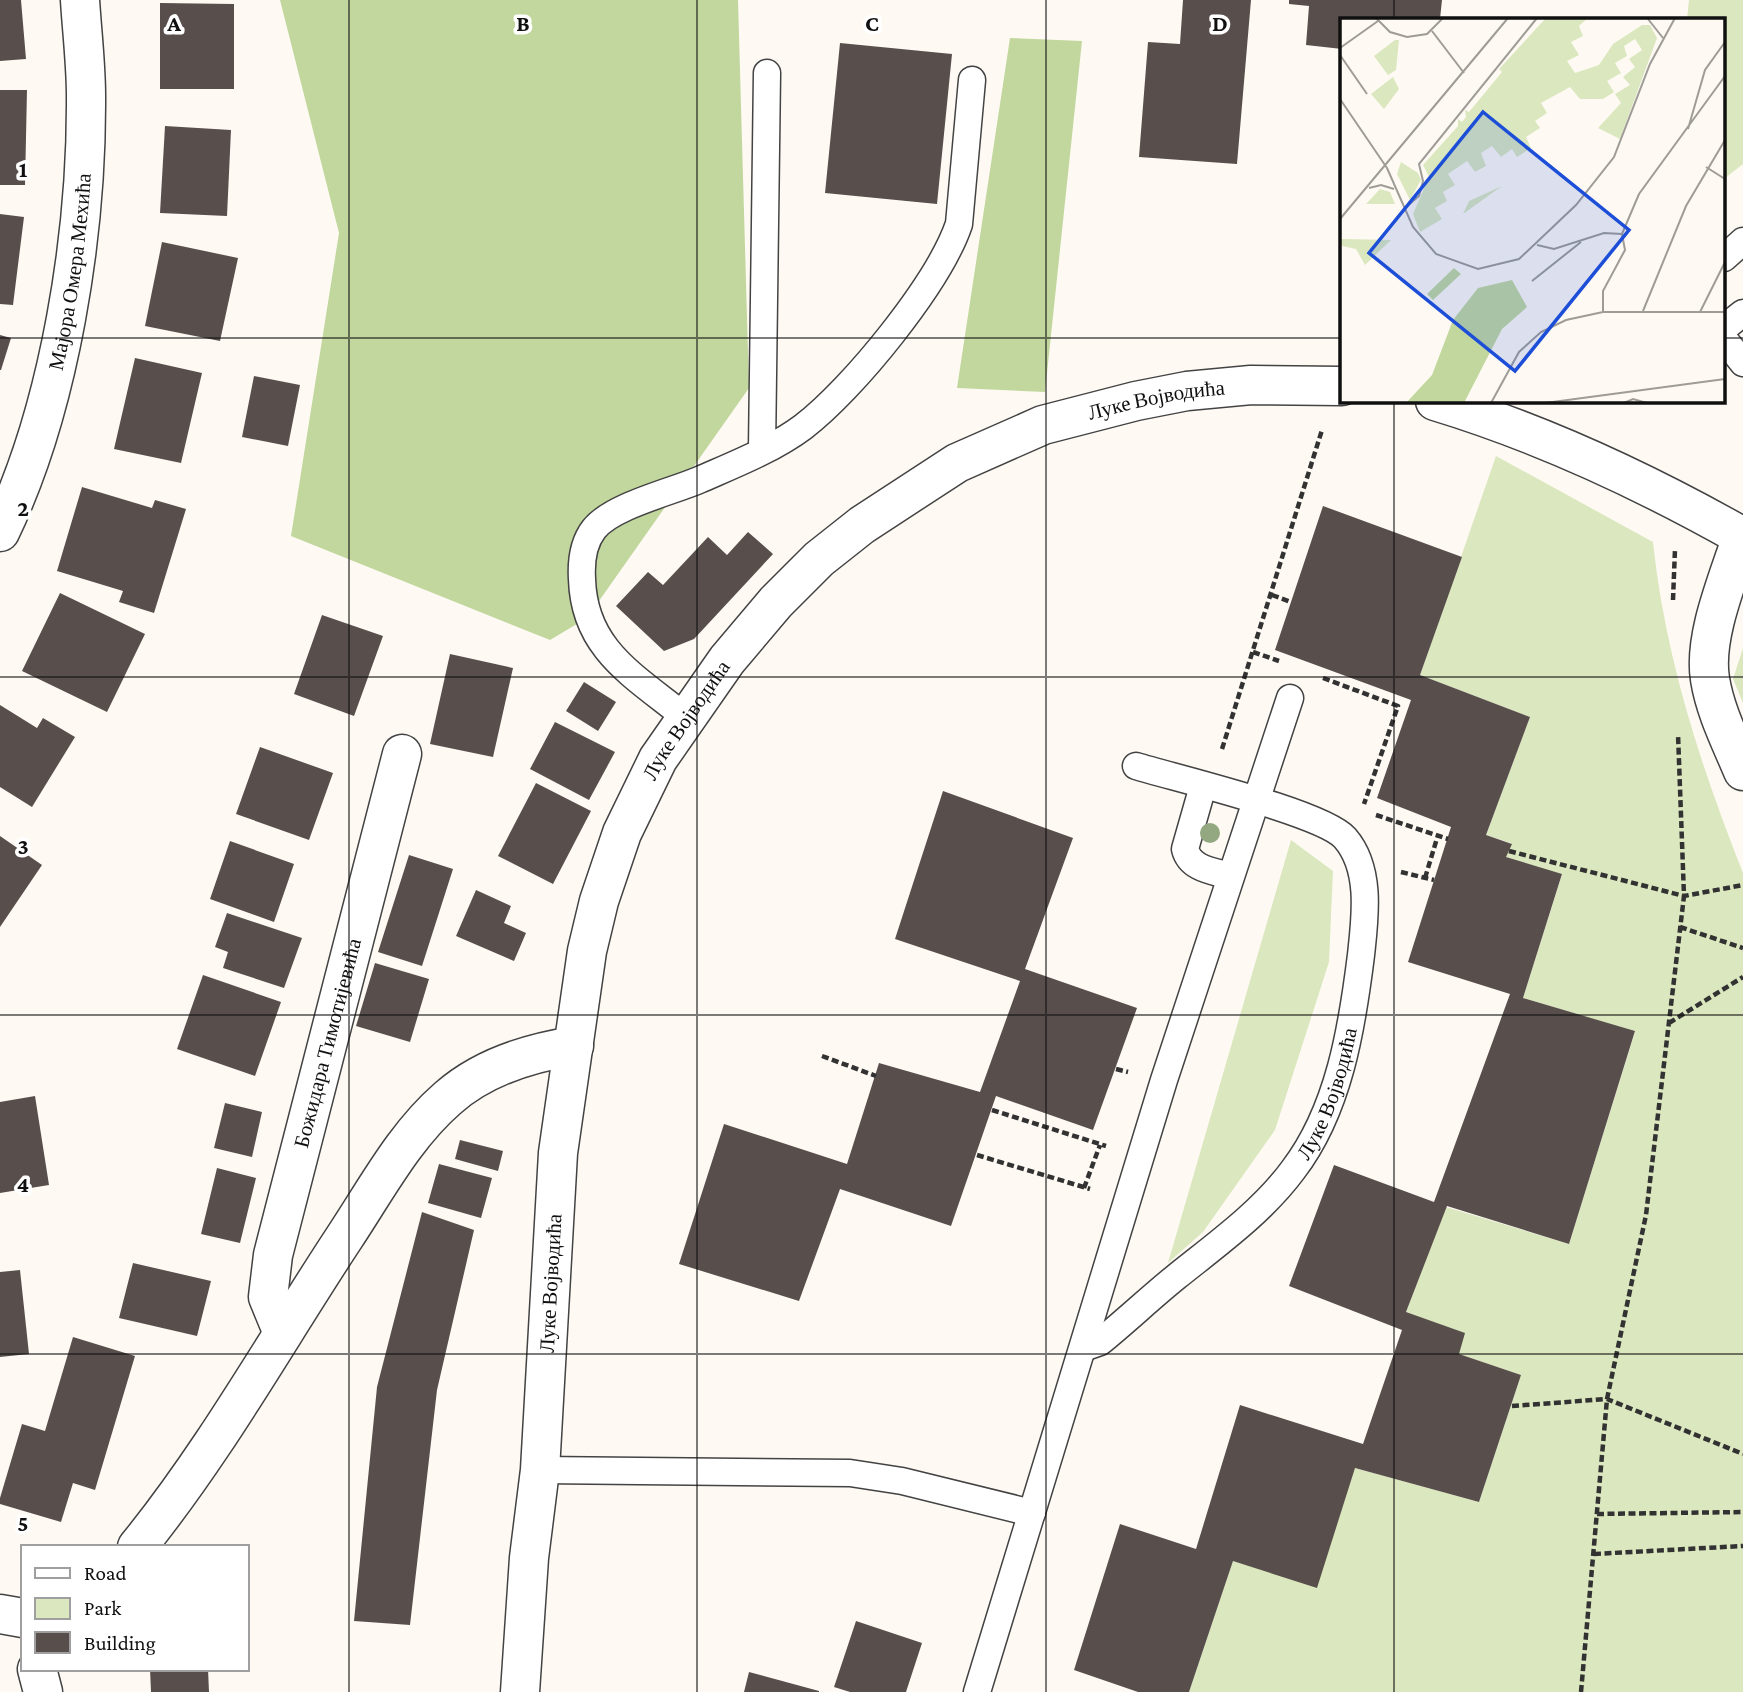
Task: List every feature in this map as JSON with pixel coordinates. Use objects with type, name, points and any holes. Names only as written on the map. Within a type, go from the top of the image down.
[{"type":"street","name":"Мајора Омера Мехића","points":[[0,532],[19,493],[37,438],[53,377],[73,270],[84,167],[86,107],[80,0]]},
{"type":"street","name":"Луке Војводића","points":[[520,1692],[529,1558],[540,1470],[558,1153],[592,931],[622,834],[648,778],[685,717],[768,612],[819,559],[862,525],[957,463],[1043,425],[1136,401],[1186,391],[1251,385],[1338,386]]},
{"type":"street","points":[[1437,402],[1575,451],[1682,502],[1743,536],[1721,599],[1713,638],[1710,677],[1716,704],[1743,771]]},
{"type":"street","name":"Божидара Тимотијевића","points":[[282,1331],[268,1297],[273,1255],[402,754]]},
{"type":"street","points":[[139,1545],[186,1483],[282,1331],[410,1139],[449,1096],[479,1076],[529,1053],[574,1046]]},
{"type":"street","points":[[0,1614],[21,1618]]},
{"type":"street","points":[[38,1671],[43,1692]]},
{"type":"lane","points":[[762,450],[767,74]]},
{"type":"lane","points":[[685,717],[618,662],[590,627],[582,583],[585,549],[594,529],[610,516],[762,450],[801,428],[829,404],[923,293],[946,256],[959,224],[972,80]]},
{"type":"lane","points":[[1726,256],[1743,241]]},
{"type":"lane","points":[[1726,326],[1743,313]]},
{"type":"lane","points":[[1726,342],[1743,363]]},
{"type":"lane","points":[[976,1692],[1141,1155],[1290,698]]},
{"type":"lane","name":"Луке Војводића","points":[[1083,1348],[1092,1347],[1108,1335],[1276,1191],[1308,1146],[1337,1076],[1355,1001],[1363,940],[1364,886],[1351,847],[1335,829],[1255,801],[1136,766]]},
{"type":"lane","points":[[1207,787],[1185,849],[1187,857],[1198,867],[1230,876]]},
{"type":"lane","points":[[540,1470],[850,1474],[902,1481],[1032,1513]]},
{"type":"path","points":[[1207,787],[1254,652],[1338,386]]},
{"type":"path","points":[[1671,571],[1673,611]]},
{"type":"path","points":[[1272,594],[1291,602]]},
{"type":"path","points":[[1254,652],[1290,665]]},
{"type":"path","points":[[1314,674],[1398,706],[1362,810]]},
{"type":"path","points":[[1581,1692],[1607,1399],[1646,1215],[1684,896],[1677,720]]},
{"type":"path","points":[[1382,754],[1391,757]]},
{"type":"path","points":[[1426,877],[1438,835]]},
{"type":"path","points":[[1509,851],[1684,896],[1743,885]]},
{"type":"path","points":[[1679,927],[1743,948]]},
{"type":"path","points":[[1669,1023],[1743,977]]},
{"type":"path","points":[[822,1056],[876,1076]]},
{"type":"path","points":[[992,1110],[1141,1155]]},
{"type":"path","points":[[977,1155],[1084,1188],[1128,1197]]},
{"type":"path","points":[[1512,1406],[1607,1399],[1743,1454]]},
{"type":"path","points":[[1597,1514],[1743,1512]]},
{"type":"path","points":[[1593,1554],[1743,1546]]},
{"type":"green space","points":[[280,0],[738,0],[749,388],[587,618],[550,640],[291,536],[339,233]]},
{"type":"green space","points":[[1689,0],[1743,0],[1743,164],[1726,177],[1726,18],[1687,18]]},
{"type":"green space","points":[[1010,38],[1082,41],[1045,392],[957,388]]},
{"type":"green space","points":[[1496,456],[1653,542],[1666,627],[1687,711],[1713,793],[1743,873],[1743,1692],[1189,1692],[1233,1561],[1355,1468],[1479,1502],[1521,1375],[1459,1354],[1406,1312],[1446,1207],[1569,1244],[1635,1032],[1523,998],[1562,875],[1506,857],[1511,843],[1486,835],[1530,717],[1420,675]]},
{"type":"green space","points":[[1743,648],[1743,703],[1733,679]]},
{"type":"green space","points":[[1291,840],[1333,871],[1329,962],[1275,1130],[1203,1232],[1168,1263]]},
{"type":"building","points":[[0,0],[21,0],[26,59],[0,61]]},
{"type":"building","points":[[1183,0],[1251,0],[1237,164],[1139,157],[1148,42],[1180,44]]},
{"type":"building","points":[[1289,0],[1442,0],[1440,18],[1340,18],[1340,49],[1306,45],[1309,6],[1289,4]]},
{"type":"building","points":[[160,3],[234,4],[234,89],[160,89]]},
{"type":"building","points":[[840,43],[952,54],[937,204],[825,193]]},
{"type":"building","points":[[0,90],[27,90],[25,185],[0,185]]},
{"type":"building","points":[[165,126],[231,130],[227,216],[160,213]]},
{"type":"building","points":[[0,214],[24,217],[13,305],[0,304]]},
{"type":"building","points":[[162,242],[238,258],[220,341],[145,326]]},
{"type":"building","points":[[0,335],[11,338],[1,370],[0,370]]},
{"type":"building","points":[[135,358],[202,373],[181,463],[114,449]]},
{"type":"building","points":[[254,376],[300,385],[288,446],[242,437]]},
{"type":"building","points":[[82,487],[152,508],[155,500],[186,509],[154,613],[119,602],[123,591],[57,571]]},
{"type":"building","points":[[1323,506],[1462,557],[1420,675],[1530,717],[1486,835],[1512,844],[1506,857],[1562,874],[1523,998],[1635,1031],[1569,1244],[1447,1206],[1406,1312],[1465,1333],[1459,1354],[1521,1375],[1479,1502],[1355,1468],[1317,1588],[1233,1561],[1189,1692],[1138,1692],[1074,1670],[1120,1524],[1196,1549],[1240,1405],[1363,1444],[1402,1330],[1289,1286],[1334,1165],[1434,1202],[1510,994],[1408,962],[1451,827],[1377,798],[1411,700],[1275,650]]},
{"type":"building","points":[[748,532],[773,554],[694,639],[664,651],[616,606],[648,572],[663,585],[708,537],[727,555]]},
{"type":"building","points":[[60,593],[145,634],[107,712],[22,671]]},
{"type":"building","points":[[322,615],[383,636],[354,716],[294,694]]},
{"type":"building","points":[[450,654],[513,668],[493,757],[430,744]]},
{"type":"building","points":[[584,682],[616,702],[598,731],[566,711]]},
{"type":"building","points":[[0,705],[37,728],[43,718],[75,737],[32,807],[0,787]]},
{"type":"building","points":[[555,722],[615,752],[589,800],[530,769]]},
{"type":"building","points":[[260,747],[333,773],[309,840],[236,814]]},
{"type":"building","points":[[536,783],[591,811],[553,884],[498,856]]},
{"type":"building","points":[[943,791],[1073,838],[1025,969],[1137,1008],[1093,1130],[996,1096],[951,1226],[840,1189],[799,1301],[679,1264],[724,1124],[847,1164],[879,1063],[980,1092],[1020,981],[895,939]]},
{"type":"building","points":[[0,836],[42,865],[0,927]]},
{"type":"building","points":[[230,841],[294,864],[274,922],[210,899]]},
{"type":"building","points":[[409,855],[453,869],[422,966],[378,952]]},
{"type":"building","points":[[476,890],[511,906],[504,923],[526,933],[514,961],[456,936]]},
{"type":"building","points":[[227,913],[302,938],[284,988],[223,968],[228,952],[215,947]]},
{"type":"building","points":[[375,963],[429,979],[410,1042],[356,1026]]},
{"type":"building","points":[[203,975],[281,1002],[255,1076],[177,1049]]},
{"type":"building","points":[[35,1096],[49,1185],[0,1193],[0,1102]]},
{"type":"building","points":[[225,1103],[262,1112],[252,1157],[214,1148]]},
{"type":"building","points":[[460,1140],[503,1151],[498,1171],[455,1159]]},
{"type":"building","points":[[439,1164],[492,1178],[481,1218],[428,1203]]},
{"type":"building","points":[[217,1168],[256,1178],[240,1243],[201,1234]]},
{"type":"building","points":[[422,1212],[474,1230],[437,1390],[410,1625],[354,1621],[377,1387]]},
{"type":"building","points":[[133,1263],[211,1281],[197,1336],[119,1318]]},
{"type":"building","points":[[20,1270],[29,1354],[0,1357],[0,1272]]},
{"type":"building","points":[[73,1337],[135,1356],[95,1490],[73,1483],[61,1522],[0,1504],[0,1498],[22,1424],[45,1431]]},
{"type":"building","points":[[856,1621],[922,1643],[906,1692],[850,1692],[834,1687]]},
{"type":"building","points":[[150,1671],[208,1671],[209,1692],[151,1692]]},
{"type":"building","points":[[749,1672],[819,1691],[819,1692],[744,1692]]}]
